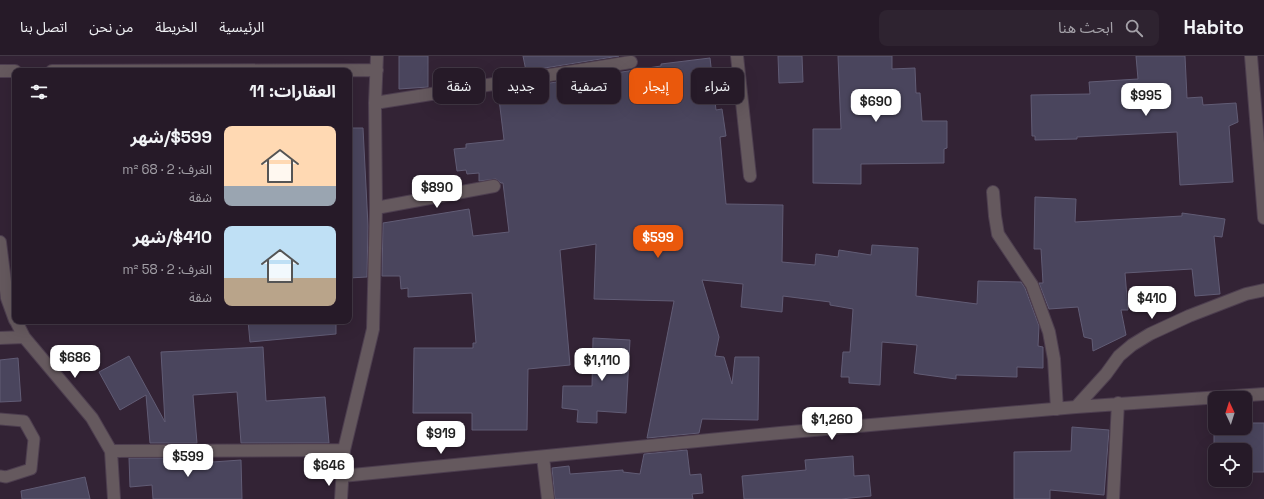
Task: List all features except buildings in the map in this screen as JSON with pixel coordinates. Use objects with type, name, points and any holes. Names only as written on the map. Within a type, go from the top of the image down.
[{"type":"street","points":[[341,499],[344,450],[373,329],[376,208],[375,103],[377,56]]},
{"type":"street","points":[[737,56],[750,176]]},
{"type":"street","points":[[1251,56],[1264,218]]},
{"type":"street","points":[[375,103],[632,62]]},
{"type":"street","points":[[352,70],[377,70]]},
{"type":"street","points":[[0,71],[12,71]]},
{"type":"street","points":[[376,208],[494,186]]},
{"type":"street","points":[[993,192],[998,234],[1032,285],[1049,332],[1054,359],[1057,409]]},
{"type":"street","points":[[0,242],[8,298],[12,311]]},
{"type":"street","points":[[1076,407],[1106,374],[1119,356],[1132,345],[1189,316],[1246,294],[1264,290]]},
{"type":"street","points":[[17,324],[24,337],[92,418],[111,452],[114,499]]},
{"type":"street","points":[[0,338],[24,337]]},
{"type":"street","points":[[342,476],[796,432],[1118,403],[1264,394]]},
{"type":"street","points":[[1113,499],[1118,403]]},
{"type":"street","points":[[111,452],[344,450]]},
{"type":"street","points":[[544,457],[548,499]]},
{"type":"lane","points":[[0,420],[24,421],[34,439],[31,469],[6,476],[0,476]]}]
